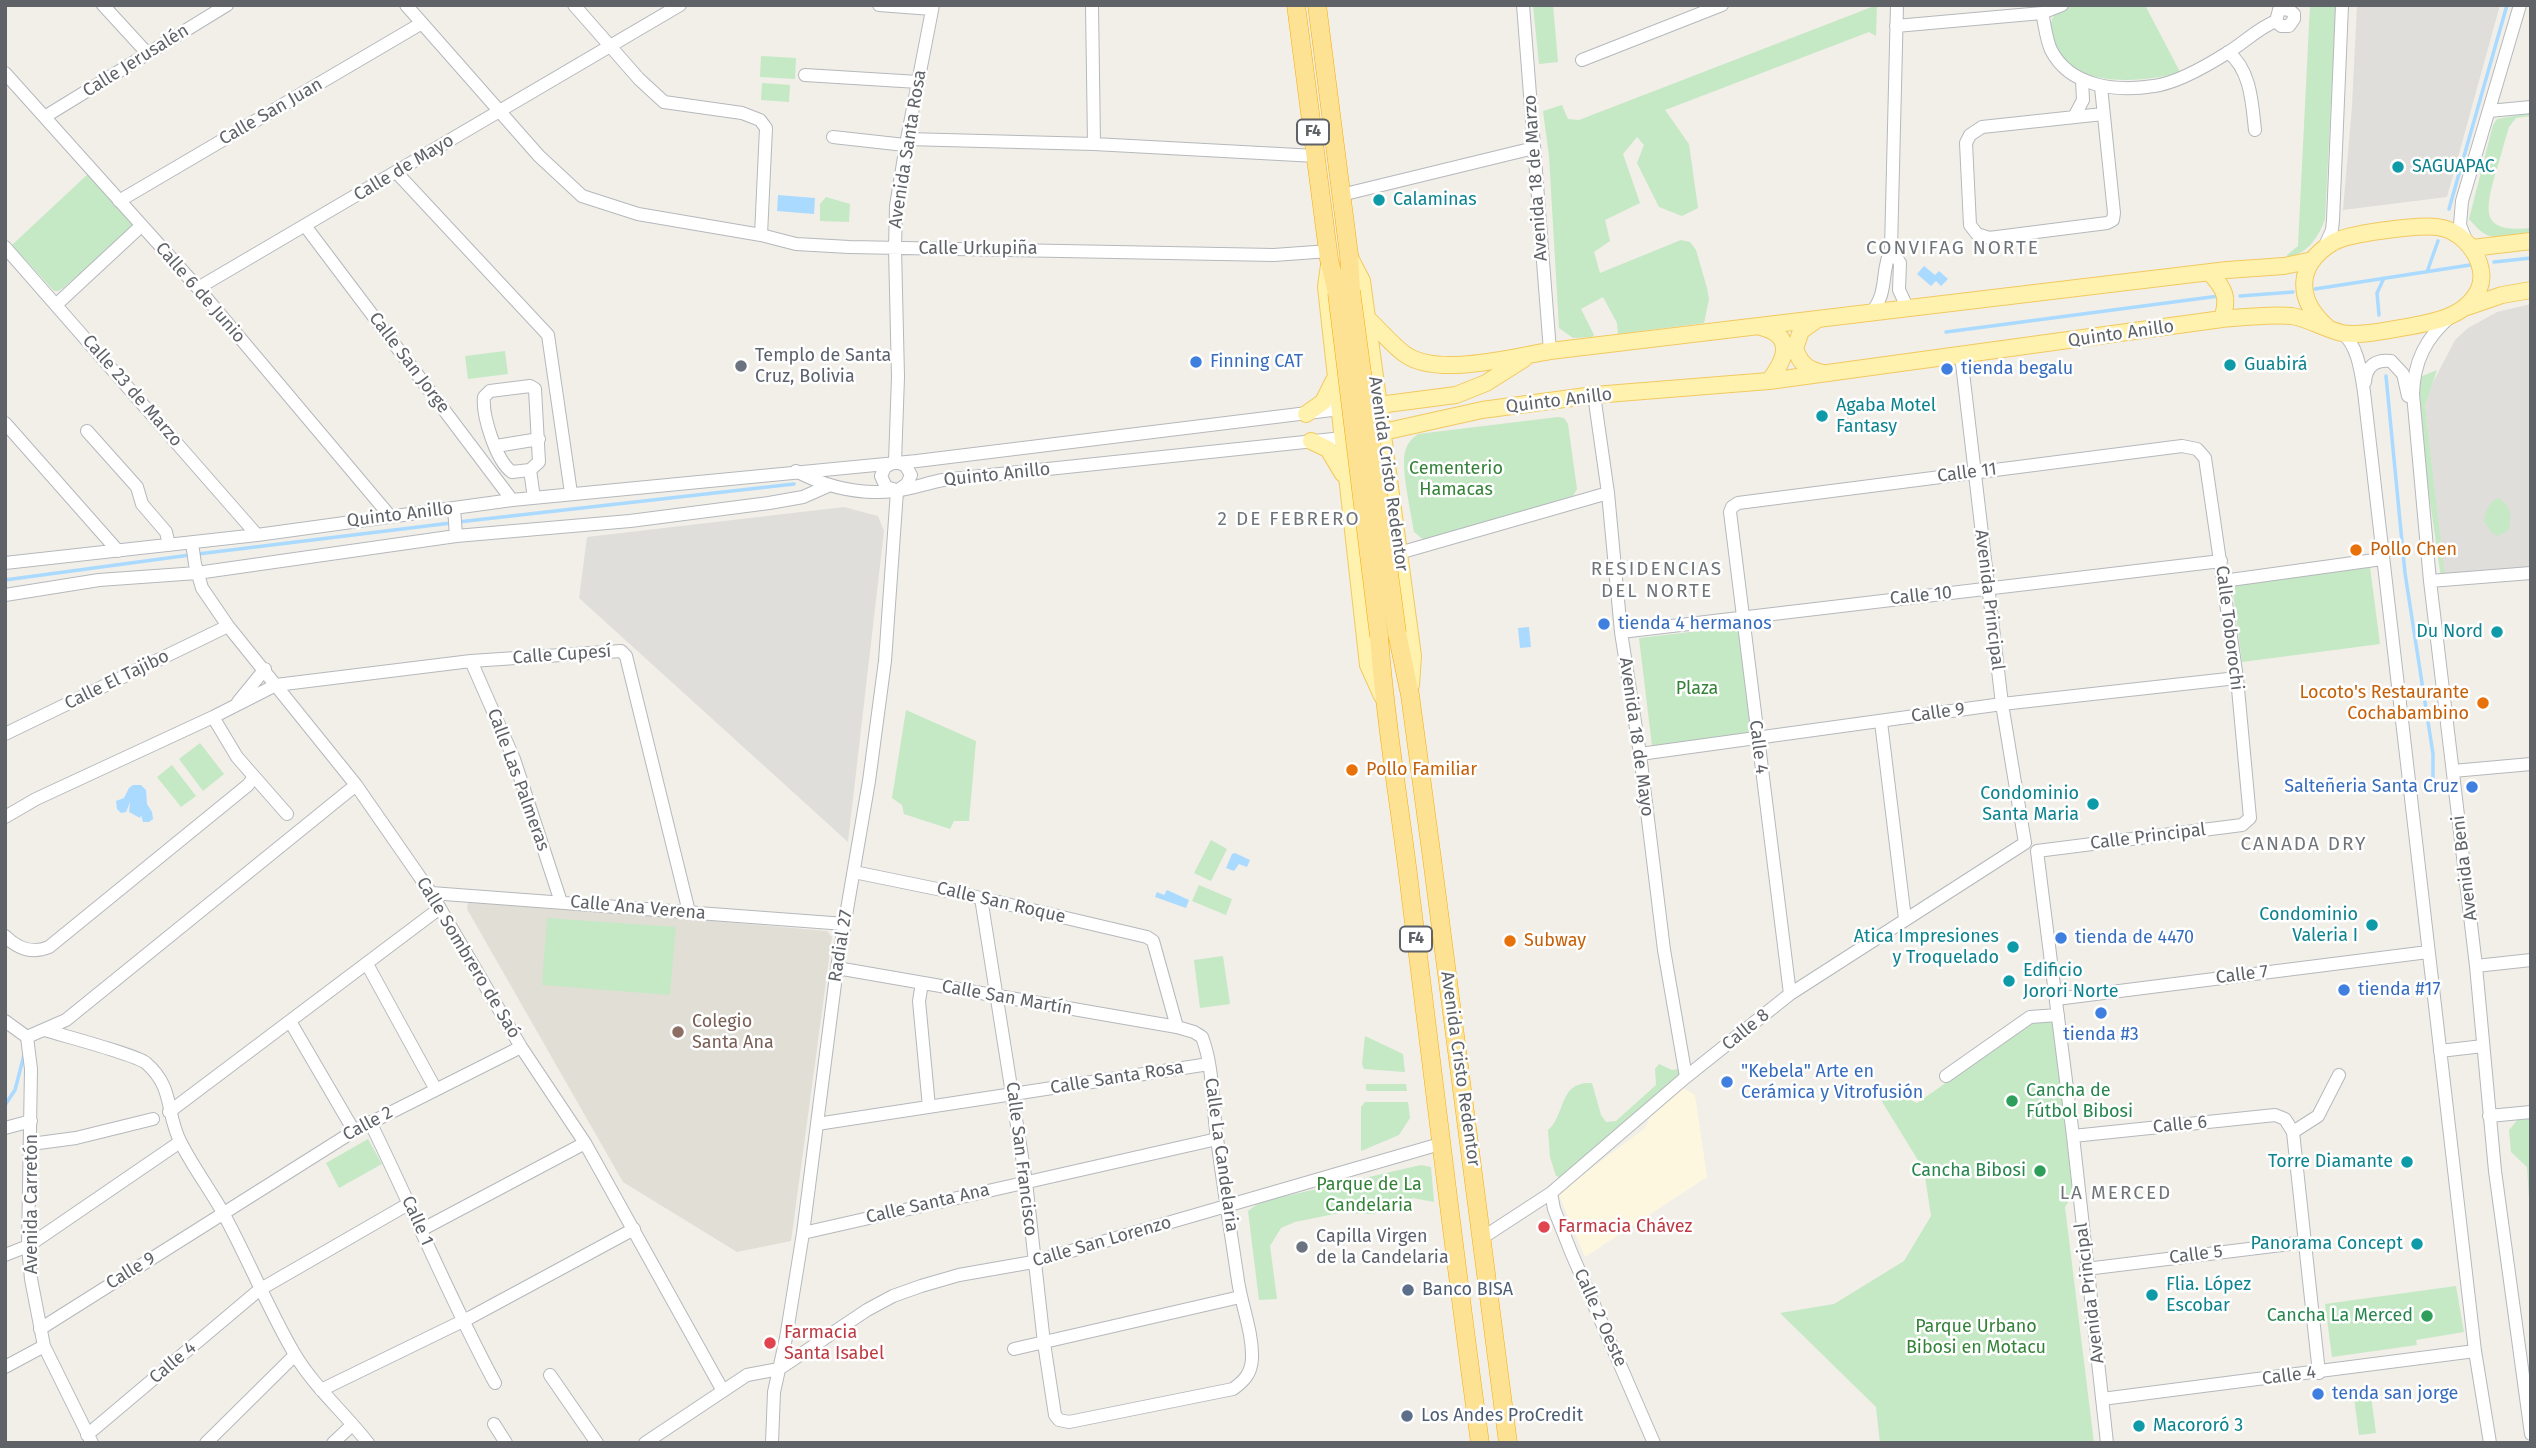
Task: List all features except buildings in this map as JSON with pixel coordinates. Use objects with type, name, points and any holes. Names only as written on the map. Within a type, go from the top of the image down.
[{"type":"highway","name":"Avenida Cristo Redentor","points":[[1296,5],[1329,255],[1344,292],[1397,633],[1410,695],[1508,1443]]},
{"type":"highway","name":"Avenida Cristo Redentor","points":[[1317,5],[1349,256],[1344,292],[1383,698],[1411,896],[1440,1144],[1480,1443]]},
{"type":"main road","name":"Quinto Anillo","points":[[1339,409],[1456,395],[1486,383],[1532,354],[1549,351],[2284,266],[2318,255],[2342,238],[2437,227]]},
{"type":"main road","points":[[2437,227],[2453,231],[2469,245],[2477,258],[2481,279],[2479,289],[2472,301],[2456,313]]},
{"type":"main road","points":[[2469,245],[2531,241]]},
{"type":"main road","name":"Avenida Cristo Redentor","points":[[1329,255],[1326,287],[1368,665],[1383,698]]},
{"type":"main road","points":[[2318,255],[2305,276],[2304,296],[2312,313],[2326,327]]},
{"type":"main road","name":"Avenida Cristo Redentor","points":[[1349,256],[1362,281],[1413,656],[1410,695]]},
{"type":"main road","points":[[2210,273],[2226,292],[2227,300],[2222,319]]},
{"type":"main road","name":"Quinto Anillo","points":[[1343,438],[1482,410],[1594,395],[1769,381],[2222,319],[2294,317],[2342,333],[2371,333],[2426,324],[2487,299],[2531,290]]},
{"type":"main road","points":[[1367,318],[1399,349],[1419,361],[1458,364],[1532,354]]},
{"type":"main road","points":[[1817,320],[1801,331],[1795,348],[1802,364],[1810,370],[1824,373]]},
{"type":"main road","points":[[1761,327],[1771,329],[1778,335],[1785,353],[1782,363],[1769,381]]},
{"type":"main road","points":[[1336,374],[1342,390],[1350,399],[1358,401],[1365,397],[1371,385],[1374,368]]},
{"type":"main road","points":[[1306,414],[1323,402],[1330,392],[1336,374]]},
{"type":"main road","points":[[1389,486],[1396,445],[1412,424]]},
{"type":"main road","points":[[1311,441],[1332,453],[1349,493]]},
{"type":"main road","points":[[1349,493],[1353,466],[1365,455],[1378,462],[1389,486]]},
{"type":"street","points":[[103,5],[148,53]]},
{"type":"street","name":"Calle Jerusalén","points":[[46,117],[227,5]]},
{"type":"street","name":"Calle Urkupiña","points":[[407,5],[539,156],[582,196],[638,214],[761,235],[796,244],[1329,255]]},
{"type":"street","points":[[574,5],[639,79],[664,102],[742,113],[760,120],[766,128],[761,235]]},
{"type":"street","name":"Calle de Mayo","points":[[198,288],[611,48],[680,5]]},
{"type":"street","points":[[879,5],[932,7]]},
{"type":"street","points":[[1092,5],[1094,144]]},
{"type":"street","name":"Avenida 18 de Marzo","points":[[1523,5],[1549,351]]},
{"type":"street","points":[[1582,60],[1722,5]]},
{"type":"street","points":[[1871,313],[1882,297],[1884,265],[1891,249],[1897,5]]},
{"type":"street","points":[[1896,26],[2042,13],[2062,5]]},
{"type":"street","points":[[2318,255],[2332,230],[2342,5]]},
{"type":"street","points":[[2469,245],[2460,225],[2462,201],[2521,5]]},
{"type":"street","name":"Avenida Santa Rosa","points":[[895,462],[898,377],[896,206],[932,7]]},
{"type":"street","points":[[2042,13],[2049,47],[2068,71],[2081,80],[2101,87],[2155,86],[2189,74],[2276,20]]},
{"type":"street","name":"Calle San Juan","points":[[119,201],[422,23]]},
{"type":"street","points":[[2228,52],[2242,68],[2252,101],[2255,130]]},
{"type":"street","name":"Calle 6 de Junio","points":[[5,74],[198,288],[390,516]]},
{"type":"street","points":[[805,75],[918,82]]},
{"type":"street","points":[[2074,117],[2083,100],[2081,80]]},
{"type":"street","points":[[2101,87],[2113,219],[2107,223],[1989,237],[1977,234],[1970,225],[1966,143],[1970,135],[1982,127],[2103,114]]},
{"type":"street","points":[[2488,111],[2531,107]]},
{"type":"street","points":[[833,137],[906,142],[1094,144],[1316,156]]},
{"type":"street","points":[[1341,195],[1534,148]]},
{"type":"street","points":[[396,172],[548,335],[571,493]]},
{"type":"street","points":[[2437,227],[2452,216],[2462,201]]},
{"type":"street","points":[[2334,209],[2341,227],[2348,233],[2358,235]]},
{"type":"street","points":[[57,304],[141,226]]},
{"type":"street","name":"Calle San Jorge","points":[[306,226],[512,500]]},
{"type":"street","name":"Calle 23 de Marzo","points":[[5,247],[257,535]]},
{"type":"street","points":[[1891,249],[1900,264],[1899,290],[1908,309]]},
{"type":"street","name":"Avenida Beni","points":[[2456,313],[2425,344],[2416,368],[2413,394],[2430,581],[2476,966],[2489,1116],[2531,1434]]},
{"type":"street","points":[[2342,333],[2354,351],[2364,392],[2475,1351],[2490,1443]]},
{"type":"street","name":"Avenida Principal","points":[[1961,355],[2002,704],[2025,843]]},
{"type":"street","points":[[2364,392],[2366,373],[2371,365],[2387,360],[2398,366],[2407,388],[2413,463],[2421,496]]},
{"type":"street","points":[[534,387],[539,462],[530,470],[517,473],[508,470],[496,446],[485,419],[484,397],[490,391],[534,387]]},
{"type":"street","name":"Avenida 18 de Mayo","points":[[1594,395],[1608,493],[1621,632],[1640,754],[1664,950],[1686,1077]]},
{"type":"street","name":"Quinto Anillo","points":[[5,563],[192,544],[390,516],[454,511],[571,493],[1080,442],[1339,409]]},
{"type":"street","points":[[5,423],[118,551]]},
{"type":"street","points":[[87,431],[137,487],[142,504],[166,532],[169,545]]},
{"type":"street","name":"Quinto Anillo","points":[[796,471],[828,486],[844,490],[897,491],[921,484],[964,478],[1343,438]]},
{"type":"street","points":[[496,446],[538,439]]},
{"type":"street","name":"Calle 11","points":[[1738,503],[2182,446],[2197,449]]},
{"type":"street","name":"Calle Toborochi","points":[[2197,449],[2205,458],[2221,561],[2250,811]]},
{"type":"street","points":[[895,462],[885,467],[881,476],[886,487],[897,491]]},
{"type":"street","name":"Radial 27","points":[[772,1443],[774,1392],[786,1338],[803,1233],[837,968],[885,661],[897,491],[907,484],[911,475],[905,466],[895,462]]},
{"type":"street","points":[[530,470],[534,498]]},
{"type":"street","points":[[5,595],[99,580],[456,534],[630,522],[769,503],[803,496],[828,486]]},
{"type":"street","points":[[1399,552],[1608,493]]},
{"type":"street","name":"Calle 4","points":[[1738,503],[1730,512],[1790,994]]},
{"type":"street","points":[[454,511],[456,534]]},
{"type":"street","name":"Calle Sombrero de Saó","points":[[192,544],[202,588],[228,626],[356,785],[431,893],[521,1047],[585,1143],[723,1391]]},
{"type":"street","points":[[2223,581],[2382,559]]},
{"type":"street","name":"Calle 10","points":[[1621,632],[2221,561]]},
{"type":"street","points":[[2430,581],[2531,573]]},
{"type":"street","name":"Calle El Tajibo","points":[[5,734],[228,626]]},
{"type":"street","name":"Calle Cupesí","points":[[5,817],[48,793],[276,685],[471,661],[621,651],[626,656],[689,912]]},
{"type":"street","name":"Calle Las Palmeras","points":[[471,661],[514,759],[561,902]]},
{"type":"street","points":[[236,705],[265,670]]},
{"type":"street","name":"Calle 9","points":[[1640,754],[2002,704],[2236,678]]},
{"type":"street","points":[[213,717],[226,741],[253,778],[265,787],[287,814]]},
{"type":"street","points":[[1881,722],[1905,919]]},
{"type":"street","points":[[2453,771],[2531,764]]},
{"type":"street","points":[[5,936],[30,951],[48,947],[248,785],[253,778]]},
{"type":"street","points":[[5,1021],[27,1037],[66,1020],[356,785]]},
{"type":"street","name":"Calle Principal","points":[[2037,851],[2242,825],[2248,822],[2250,811]]},
{"type":"street","points":[[2025,843],[2037,851]]},
{"type":"street","name":"Calle 8","points":[[1482,1238],[1551,1192],[1686,1077],[1790,994],[2025,843]]},
{"type":"street","name":"Avenida Principal","points":[[2037,851],[2073,1136],[2107,1443]]},
{"type":"street","name":"Calle San Roque","points":[[854,872],[981,898],[1147,937],[1156,947],[1177,1027]]},
{"type":"street","name":"Calle Ana Verena","points":[[431,893],[845,924]]},
{"type":"street","name":"Calle San Francisco","points":[[981,898],[1026,1182],[1044,1343],[1054,1409],[1059,1420]]},
{"type":"street","points":[[169,1112],[291,1023],[440,908]]},
{"type":"street","name":"Calle 7","points":[[2056,999],[2428,952]]},
{"type":"street","points":[[2476,966],[2531,960]]},
{"type":"street","points":[[367,964],[435,1088]]},
{"type":"street","name":"Calle San Martín","points":[[837,968],[1177,1027]]},
{"type":"street","points":[[922,983],[919,1001],[929,1107]]},
{"type":"street","points":[[1946,1076],[2030,1017],[2058,1015]]},
{"type":"street","points":[[291,1023],[354,1130]]},
{"type":"street","name":"Calle La Candelaria","points":[[1059,1420],[1069,1422],[1233,1389],[1249,1374],[1252,1362],[1248,1325],[1240,1297],[1209,1064],[1199,1033],[1177,1027]]},
{"type":"street","points":[[45,1030],[144,1061],[159,1077],[169,1094],[169,1112],[180,1142],[223,1213],[259,1290],[295,1355],[321,1391],[368,1443]]},
{"type":"street","name":"Avenida Carretón","points":[[27,1037],[31,1069],[28,1247],[40,1329],[44,1346],[89,1439]]},
{"type":"street","points":[[2440,1051],[2483,1046]]},
{"type":"street","name":"Calle 2","points":[[223,1213],[354,1130],[521,1047]]},
{"type":"street","name":"Calle Santa Rosa","points":[[817,1124],[1209,1064]]},
{"type":"street","points":[[2319,1373],[2293,1132],[2318,1116],[2339,1075]]},
{"type":"street","points":[[2489,1116],[2531,1112]]},
{"type":"street","name":"Calle 6","points":[[2073,1136],[2275,1115],[2285,1119],[2293,1132]]},
{"type":"street","points":[[31,1144],[76,1138],[153,1119]]},
{"type":"street","points":[[5,1128],[31,1121]]},
{"type":"street","name":"Calle 1","points":[[370,1122],[495,1383]]},
{"type":"street","name":"Calle Santa Ana","points":[[803,1233],[1217,1139]]},
{"type":"street","points":[[5,1255],[28,1247],[180,1142]]},
{"type":"street","points":[[421,1230],[585,1143]]},
{"type":"street","name":"Calle San Lorenzo","points":[[645,1443],[747,1376],[779,1368],[893,1296],[959,1275],[1033,1262],[1440,1144]]},
{"type":"street","name":"Calle 2 Oeste","points":[[1551,1192],[1554,1209],[1571,1252],[1654,1443]]},
{"type":"street","name":"Calle 4","points":[[89,1439],[259,1290],[410,1203]]},
{"type":"street","name":"Calle 9","points":[[40,1329],[223,1213]]},
{"type":"street","points":[[321,1391],[466,1319],[634,1229]]},
{"type":"street","name":"Calle 5","points":[[2087,1269],[2306,1242]]},
{"type":"street","points":[[1014,1349],[1240,1297]]},
{"type":"street","points":[[5,1367],[44,1346]]},
{"type":"street","name":"Calle 4","points":[[2102,1399],[2475,1351]]},
{"type":"street","points":[[206,1443],[295,1355]]},
{"type":"street","points":[[550,1375],[597,1443]]},
{"type":"street","points":[[494,1424],[506,1443]]},
{"type":"street","points":[[333,1443],[352,1425]]},
{"type":"shaded area","name":"SAGUAPAC","points":[[2357,5],[2500,5],[2447,197],[2343,210]]},
{"type":"shaded area","points":[[2531,304],[2531,568],[2444,574],[2425,405],[2430,388],[2455,340],[2468,328],[2497,312]]},
{"type":"shaded area","points":[[844,507],[878,516],[884,531],[848,842],[579,598],[587,537]]},
{"type":"shaded area","name":"Colegio Santa Ana","points":[[468,901],[827,931],[832,937],[791,1241],[737,1252],[623,1182],[467,909]]},
{"type":"shaded area","points":[[1683,1088],[1695,1095],[1707,1177],[1585,1257],[1558,1193],[1644,1129],[1652,1114]]},
{"type":"green space","points":[[1533,5],[1553,5],[1558,62],[1539,64]]},
{"type":"green space","points":[[1877,5],[1876,36],[1869,32],[1665,110],[1689,144],[1698,208],[1682,216],[1659,207],[1637,163],[1644,145],[1637,137],[1623,154],[1640,203],[1605,220],[1610,241],[1594,252],[1600,273],[1681,240],[1690,242],[1696,250],[1709,299],[1704,323],[1618,334],[1617,323],[1603,297],[1581,309],[1594,335],[1592,337],[1573,338],[1559,328],[1549,156],[1543,111],[1562,105],[1568,119],[1579,120]]},
{"type":"green space","points":[[2076,5],[2145,5],[2180,72],[2125,80],[2086,74],[2069,66],[2057,54],[2051,37],[2051,26],[2057,11]]},
{"type":"green space","points":[[2310,5],[2336,5],[2325,219],[2312,243],[2302,252],[2288,258],[2287,255],[2298,246]]},
{"type":"green space","points":[[761,56],[796,58],[795,79],[760,77]]},
{"type":"green space","points":[[762,83],[790,85],[789,102],[761,100]]},
{"type":"green space","points":[[2531,113],[2531,116],[2516,118],[2509,127],[2491,189],[2489,210],[2490,218],[2495,224],[2515,229],[2531,228],[2531,232],[2503,237],[2490,236],[2469,219],[2493,125],[2497,119]]},
{"type":"green space","points":[[88,174],[135,226],[63,288],[54,291],[12,245]]},
{"type":"green space","points":[[826,197],[850,204],[849,222],[820,221],[820,204]]},
{"type":"green space","points":[[505,351],[508,374],[468,379],[465,356]]},
{"type":"green space","points":[[2437,370],[2425,405],[2445,578],[2441,578],[2417,410],[2420,377]]},
{"type":"green space","name":"Cementerio Hamacas","points":[[1564,418],[1568,424],[1577,489],[1573,496],[1425,541],[1414,532],[1404,460],[1407,447],[1418,434]]},
{"type":"green space","points":[[2499,498],[2510,512],[2510,520],[2509,530],[2497,536],[2484,521],[2488,507]]},
{"type":"green space","points":[[2370,567],[2380,644],[2242,662],[2232,585]]},
{"type":"green space","name":"Plaza","points":[[1742,626],[1754,727],[1743,736],[1652,746],[1639,638]]},
{"type":"green space","points":[[906,710],[976,741],[969,821],[954,821],[950,829],[904,814],[902,805],[892,798]]},
{"type":"green space","points":[[200,743],[224,774],[203,791],[179,759]]},
{"type":"green space","points":[[172,765],[196,796],[181,807],[157,777]]},
{"type":"green space","points":[[1211,840],[1227,849],[1211,881],[1194,873]]},
{"type":"green space","points":[[1199,885],[1232,899],[1226,915],[1192,901]]},
{"type":"green space","points":[[547,918],[676,927],[670,995],[542,985]]},
{"type":"green space","points":[[1223,956],[1230,1004],[1200,1008],[1194,960]]},
{"type":"green space","name":"Parque Urbano Bibosi en Motacu","points":[[2044,1019],[2052,1023],[2054,1030],[2073,1195],[2065,1207],[2094,1443],[1880,1443],[1876,1407],[1780,1313],[1834,1304],[1904,1261],[1931,1216],[1924,1170],[1881,1100],[1893,1092],[1917,1103],[2032,1023]]},
{"type":"green space","points":[[1365,1036],[1403,1054],[1405,1072],[1364,1069],[1362,1064]]},
{"type":"green space","points":[[1659,1064],[1672,1070],[1679,1069],[1679,1081],[1561,1178],[1556,1176],[1550,1157],[1548,1130],[1554,1124],[1573,1087],[1592,1083],[1601,1115],[1606,1122],[1616,1121],[1656,1085],[1655,1069]]},
{"type":"green space","points":[[1366,1084],[1406,1084],[1407,1091],[1368,1091]]},
{"type":"green space","points":[[1365,1102],[1408,1102],[1410,1118],[1399,1135],[1361,1151],[1361,1107]]},
{"type":"green space","points":[[2523,1113],[2531,1113],[2531,1229],[2527,1167],[2511,1152],[2509,1130]]},
{"type":"green space","points":[[368,1139],[382,1164],[339,1188],[326,1163]]},
{"type":"green space","name":"Parque de La Candelaria","points":[[1421,1165],[1431,1167],[1434,1202],[1413,1198],[1373,1214],[1339,1213],[1295,1222],[1281,1228],[1270,1246],[1277,1299],[1259,1300],[1248,1211],[1260,1202]]},
{"type":"green space","points":[[2456,1286],[2464,1332],[2416,1340],[2417,1345],[2332,1357],[2325,1304]]},
{"type":"green space","points":[[2371,1396],[2376,1433],[2359,1435],[2354,1398]]},
{"type":"water","points":[[778,195],[815,198],[814,214],[777,211]]},
{"type":"water","points":[[1924,266],[1935,275],[1939,271],[1948,279],[1941,286],[1936,281],[1931,286],[1917,274]]},
{"type":"water","points":[[1529,627],[1531,647],[1520,648],[1518,628]]},
{"type":"water","points":[[133,785],[141,785],[146,790],[147,804],[153,819],[149,822],[143,822],[141,815],[140,818],[129,812],[130,802],[126,812],[121,813],[117,809],[116,801],[124,798]]},
{"type":"water","points":[[1235,853],[1250,860],[1247,867],[1239,864],[1234,871],[1226,868]]},
{"type":"water","points":[[1167,890],[1189,900],[1186,908],[1155,897],[1157,892],[1164,895]]},
{"type":"waterway","points":[[2449,209],[2507,5]]},
{"type":"waterway","points":[[2427,272],[2438,241]]},
{"type":"waterway","points":[[2494,262],[2531,258]]},
{"type":"waterway","points":[[2315,289],[2470,265]]},
{"type":"waterway","points":[[2379,315],[2377,293],[2384,278]]},
{"type":"waterway","points":[[2240,296],[2293,292]]},
{"type":"waterway","points":[[1946,332],[2219,296]]},
{"type":"waterway","points":[[2386,376],[2405,573],[2433,754],[2433,784]]},
{"type":"waterway","points":[[458,522],[794,484]]},
{"type":"waterway","points":[[198,554],[451,523]]},
{"type":"waterway","points":[[5,580],[190,555]]},
{"type":"waterway","points":[[5,1105],[15,1090],[24,1055]]},
{"type":"place","name":"SAGUAPAC","points":[[2398,167]]},
{"type":"place","name":"Calaminas","points":[[1379,200]]},
{"type":"place","name":"Finning CAT","points":[[1196,362]]},
{"type":"place","name":"Guabirá","points":[[2230,365]]},
{"type":"place","name":"Templo de Santa Cruz, Bolivia","points":[[741,366]]},
{"type":"place","name":"tienda begalu","points":[[1947,369]]},
{"type":"place","name":"Agaba Motel Fantasy","points":[[1822,416]]},
{"type":"place","name":"Pollo Chen","points":[[2356,550]]},
{"type":"place","name":"tienda 4 hermanos","points":[[1604,624]]},
{"type":"place","name":"Du Nord","points":[[2497,632]]},
{"type":"place","name":"Locoto's Restaurante Cochabambino","points":[[2483,703]]},
{"type":"place","name":"Pollo Familiar","points":[[1352,770]]},
{"type":"place","name":"Salteñeria Santa Cruz","points":[[2472,787]]},
{"type":"place","name":"Condominio Santa Maria","points":[[2093,804]]},
{"type":"place","name":"Condominio Valeria I","points":[[2372,925]]},
{"type":"place","name":"tienda de 4470","points":[[2061,938]]},
{"type":"place","name":"Subway","points":[[1510,941]]},
{"type":"place","name":"Atica Impresiones y Troquelado","points":[[2013,947]]},
{"type":"place","name":"Edificio Jorori Norte","points":[[2009,981]]},
{"type":"place","name":"tienda #17","points":[[2344,990]]},
{"type":"place","name":"tienda #3","points":[[2101,1013]]},
{"type":"place","name":"Colegio Santa Ana","points":[[678,1032]]},
{"type":"place","name":"\"Kebela\" Arte en Cerámica y Vitrofusión","points":[[1727,1082]]},
{"type":"place","name":"Cancha de Fútbol Bibosi","points":[[2012,1101]]},
{"type":"place","name":"Torre Diamante","points":[[2407,1162]]},
{"type":"place","name":"Cancha Bibosi","points":[[2040,1171]]},
{"type":"place","name":"Farmacia Chávez","points":[[1544,1227]]},
{"type":"place","name":"Panorama Concept","points":[[2417,1244]]},
{"type":"place","name":"Capilla Virgen de la Candelaria","points":[[1302,1247]]},
{"type":"place","name":"Banco BISA","points":[[1408,1290]]},
{"type":"place","name":"Flia. López Escobar","points":[[2152,1295]]},
{"type":"place","name":"Cancha La Merced","points":[[2427,1316]]},
{"type":"place","name":"Farmacia Santa Isabel","points":[[770,1343]]},
{"type":"place","name":"tenda san jorge","points":[[2318,1394]]},
{"type":"place","name":"Los Andes ProCredit","points":[[1407,1416]]},
{"type":"place","name":"Macororó 3","points":[[2139,1426]]},
{"type":"district","name":"CONVIFAG NORTE","points":[[1953,249]]},
{"type":"district","name":"2 DE FEBRERO","points":[[1289,520]]},
{"type":"district","name":"RESIDENCIAS DEL NORTE","points":[[1657,581]]},
{"type":"district","name":"CANADA DRY","points":[[2304,845]]},
{"type":"district","name":"LA MERCED","points":[[2116,1194]]}]
